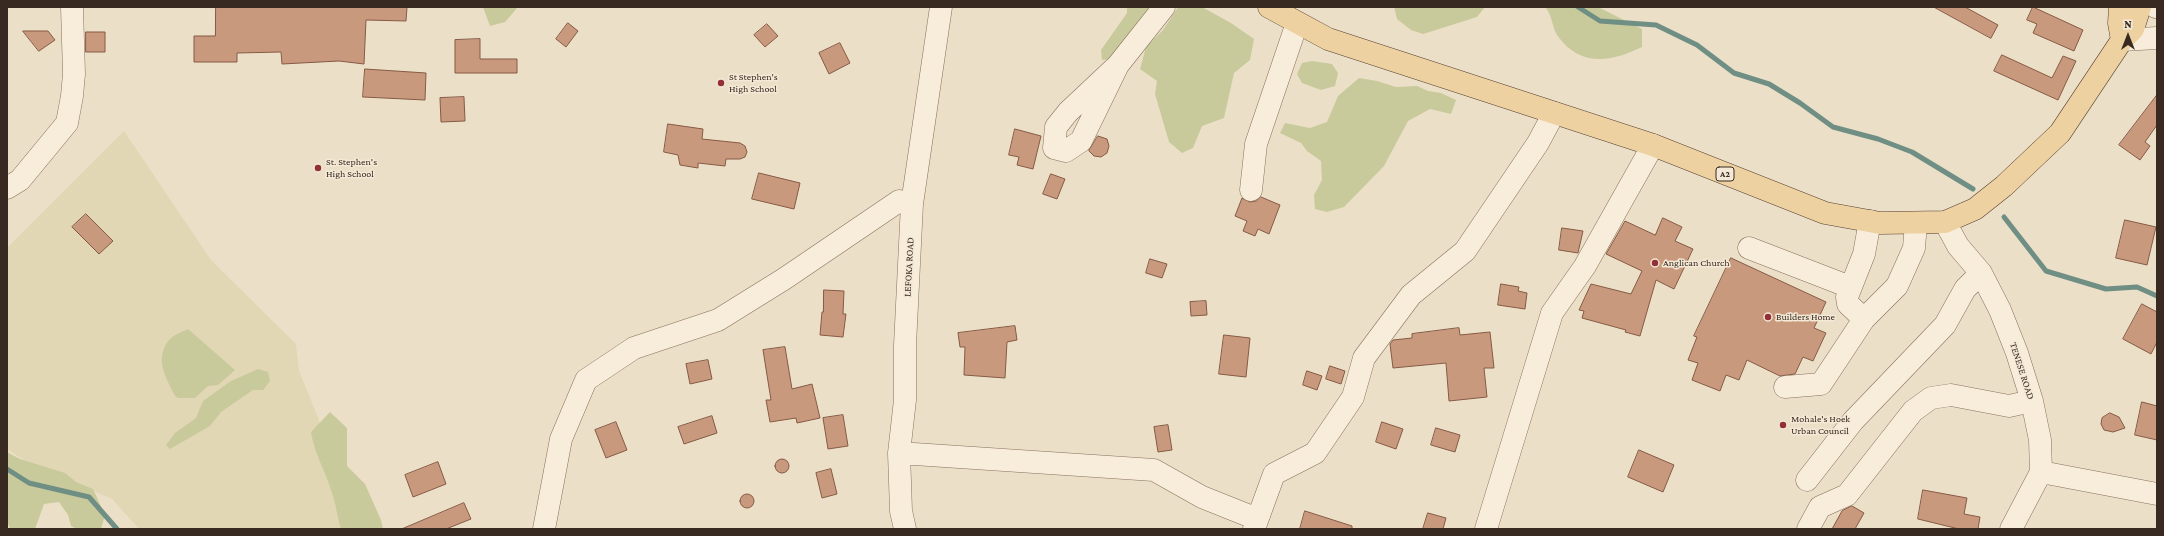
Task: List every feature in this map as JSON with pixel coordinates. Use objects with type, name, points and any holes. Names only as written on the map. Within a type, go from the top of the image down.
[{"type":"main road","name":"A2","points":[[1269,7],[1328,40],[1653,145],[1825,213],[1870,221],[1916,223],[1945,222],[1975,209],[2004,186],[2060,132],[2122,40],[2133,29],[2140,7]]},
{"type":"main road","points":[[2120,7],[2118,23],[2122,40]]},
{"type":"street","points":[[7,188],[20,180],[67,123],[74,74],[72,7]]},
{"type":"street","name":"LEFOKA ROAD","points":[[905,529],[901,510],[899,453],[905,400],[904,345],[912,204],[941,7]]},
{"type":"street","points":[[1118,65],[1164,7]]},
{"type":"street","points":[[1251,190],[1256,144],[1266,109],[1297,23]]},
{"type":"street","points":[[2122,40],[2157,38]]},
{"type":"street","points":[[899,453],[1154,470],[1255,524],[1274,474],[1315,453],[1352,397],[1364,358],[1412,295],[1465,251],[1538,143],[1554,113]]},
{"type":"street","points":[[1486,529],[1552,313],[1585,266],[1653,145]]},
{"type":"street","points":[[544,529],[560,439],[586,380],[634,348],[718,320],[796,271],[899,201],[912,204]]},
{"type":"street","points":[[1864,319],[1848,304],[1847,297],[1864,254],[1870,221]]},
{"type":"street","name":"TENESE ROAD","points":[[1945,222],[1958,246],[1981,272],[2000,310],[2017,353],[2032,401],[2040,440],[2041,472],[2011,529]]},
{"type":"street","points":[[1785,387],[1821,384],[1864,319],[1897,286],[1914,248],[1916,223]]},
{"type":"street","points":[[1749,248],[1850,287]]},
{"type":"street","points":[[1807,480],[1853,421],[1945,325],[1965,289],[1981,272]]},
{"type":"street","points":[[1808,529],[1820,507],[1847,495],[1913,411],[1931,398],[1951,395],[2009,406],[2032,401]]},
{"type":"street","points":[[2041,472],[2157,494]]},
{"type":"shaded area","points":[[124,131],[211,260],[296,344],[299,371],[332,452],[356,529],[139,529],[112,499],[27,462],[7,449],[7,248]]},
{"type":"green space","points":[[483,7],[518,7],[505,22],[490,26]]},
{"type":"green space","points":[[1127,7],[1152,7],[1111,59],[1102,60],[1101,50],[1127,13]]},
{"type":"green space","points":[[1178,7],[1202,7],[1231,23],[1254,39],[1250,60],[1234,73],[1224,118],[1202,126],[1193,148],[1182,153],[1169,142],[1155,94],[1157,81],[1140,69],[1146,47],[1163,30]]},
{"type":"green space","points":[[1394,7],[1485,7],[1477,17],[1423,34],[1411,30],[1397,19]]},
{"type":"green space","points":[[1545,7],[1598,7],[1642,29],[1642,47],[1619,56],[1608,58],[1596,59],[1576,53],[1566,46],[1557,35],[1549,13]]},
{"type":"green space","points":[[1312,61],[1332,64],[1338,73],[1335,86],[1321,90],[1302,83],[1297,74],[1302,63]]},
{"type":"green space","points":[[1359,78],[1377,81],[1396,87],[1417,86],[1428,91],[1441,93],[1456,100],[1451,114],[1430,109],[1408,121],[1384,166],[1344,207],[1327,212],[1315,209],[1314,195],[1322,180],[1321,161],[1307,151],[1301,143],[1280,133],[1285,123],[1310,128],[1327,122],[1338,96]]},
{"type":"green space","points":[[188,329],[235,370],[218,385],[208,386],[195,398],[178,398],[175,396],[165,375],[162,354],[171,338]]},
{"type":"green space","points":[[258,369],[268,372],[270,381],[263,390],[253,390],[221,412],[210,426],[170,449],[166,445],[175,433],[196,418],[203,401],[231,381]]},
{"type":"green space","points":[[330,412],[347,428],[347,466],[365,484],[381,520],[383,529],[341,529],[333,495],[312,440],[311,432]]},
{"type":"green space","points":[[7,452],[20,459],[65,473],[76,482],[93,489],[105,515],[101,529],[77,529],[71,526],[68,515],[59,502],[44,504],[35,529],[10,529],[7,521]]},
{"type":"building","points":[[216,7],[407,7],[406,21],[366,20],[364,64],[339,61],[282,64],[281,52],[237,53],[237,62],[194,62],[194,36],[215,36]]},
{"type":"building","points":[[1934,7],[1965,7],[1998,25],[1991,38]]},
{"type":"building","points":[[2033,7],[2083,30],[2074,51],[2033,33],[2037,24],[2027,20]]},
{"type":"building","points":[[568,23],[578,31],[566,47],[556,39]]},
{"type":"building","points":[[767,24],[778,36],[765,47],[754,35]]},
{"type":"building","points":[[23,31],[48,31],[55,40],[39,51]]},
{"type":"building","points":[[86,32],[105,32],[105,52],[86,52]]},
{"type":"building","points":[[480,39],[480,59],[517,59],[517,73],[455,73],[455,40]]},
{"type":"building","points":[[840,43],[850,63],[829,74],[819,53]]},
{"type":"building","points":[[2002,55],[2052,78],[2063,56],[2076,61],[2058,100],[1994,71]]},
{"type":"building","points":[[365,69],[426,73],[425,100],[363,97]]},
{"type":"building","points":[[2157,95],[2157,125],[2145,142],[2150,146],[2140,160],[2119,145]]},
{"type":"building","points":[[464,97],[465,121],[441,122],[440,98]]},
{"type":"building","points":[[668,124],[703,129],[702,139],[740,143],[745,146],[747,152],[745,157],[740,159],[726,159],[725,166],[698,163],[698,168],[680,165],[678,155],[664,152]]},
{"type":"building","points":[[1015,129],[1041,136],[1033,169],[1017,165],[1019,157],[1009,155]]},
{"type":"building","points":[[1098,136],[1107,139],[1109,146],[1107,153],[1101,157],[1094,156],[1089,151]]},
{"type":"building","points":[[759,173],[800,183],[794,209],[752,199]]},
{"type":"building","points":[[1051,174],[1065,179],[1057,199],[1043,194]]},
{"type":"building","points":[[1261,197],[1280,205],[1269,234],[1258,229],[1255,236],[1243,231],[1247,221],[1235,216],[1242,198],[1250,202],[1256,201]]},
{"type":"building","points":[[86,214],[113,241],[99,254],[72,227]]},
{"type":"building","points":[[1663,218],[1682,227],[1675,241],[1693,249],[1674,289],[1656,280],[1640,336],[1625,332],[1626,330],[1582,318],[1584,311],[1579,310],[1591,284],[1631,294],[1642,271],[1606,254],[1625,221],[1655,235]]},
{"type":"building","points":[[2125,220],[2156,227],[2147,265],[2116,258]]},
{"type":"building","points":[[1562,228],[1583,231],[1578,253],[1559,250]]},
{"type":"building","points":[[1731,258],[1826,302],[1814,328],[1826,333],[1813,361],[1803,357],[1795,374],[1780,376],[1747,360],[1739,380],[1726,375],[1720,391],[1692,380],[1698,363],[1688,360],[1697,337],[1694,336]]},
{"type":"building","points":[[1150,259],[1167,264],[1162,278],[1146,273]]},
{"type":"building","points":[[1501,284],[1519,287],[1518,291],[1527,293],[1525,309],[1498,305]]},
{"type":"building","points":[[824,290],[844,291],[843,314],[846,314],[843,337],[820,335]]},
{"type":"building","points":[[1206,301],[1207,315],[1191,316],[1190,302]]},
{"type":"building","points":[[2142,304],[2157,312],[2157,342],[2151,354],[2123,339]]},
{"type":"building","points":[[1015,326],[1017,340],[1007,342],[1005,378],[964,375],[965,347],[960,347],[958,333]]},
{"type":"building","points":[[1459,328],[1460,335],[1490,332],[1494,368],[1484,368],[1487,397],[1449,401],[1446,363],[1393,368],[1390,344],[1393,340],[1412,338],[1412,334]]},
{"type":"building","points":[[1224,335],[1250,338],[1246,377],[1219,374]]},
{"type":"building","points":[[785,347],[792,389],[812,384],[820,418],[797,423],[796,418],[770,422],[766,400],[771,400],[763,350]]},
{"type":"building","points":[[708,360],[712,379],[690,384],[686,364]]},
{"type":"building","points":[[1330,366],[1345,371],[1341,384],[1326,379]]},
{"type":"building","points":[[1307,371],[1322,376],[1317,390],[1303,385]]},
{"type":"building","points":[[2142,402],[2157,406],[2157,440],[2135,435]]},
{"type":"building","points":[[2110,413],[2119,417],[2125,428],[2113,432],[2104,430],[2101,424],[2102,418]]},
{"type":"building","points":[[843,415],[848,446],[828,449],[823,418]]},
{"type":"building","points":[[712,416],[717,433],[684,444],[678,427]]},
{"type":"building","points":[[616,422],[627,450],[606,458],[595,430]]},
{"type":"building","points":[[1382,422],[1403,429],[1396,449],[1376,442]]},
{"type":"building","points":[[1168,425],[1172,450],[1158,452],[1154,427]]},
{"type":"building","points":[[1436,428],[1460,435],[1455,452],[1431,445]]},
{"type":"building","points":[[1639,450],[1674,465],[1663,492],[1628,477]]},
{"type":"building","points":[[782,459],[787,461],[789,466],[787,471],[782,473],[777,471],[775,466],[777,461]]},
{"type":"building","points":[[438,462],[446,484],[413,497],[405,475]]},
{"type":"building","points":[[831,469],[837,494],[822,498],[816,473]]},
{"type":"building","points":[[1923,490],[1967,498],[1964,514],[1980,517],[1978,529],[1959,529],[1918,519]]},
{"type":"building","points":[[747,494],[752,496],[754,501],[752,506],[747,508],[742,506],[740,501],[742,496]]},
{"type":"building","points":[[464,503],[471,519],[446,529],[402,529]]},
{"type":"building","points":[[1852,506],[1864,513],[1855,529],[1832,529],[1842,511]]},
{"type":"building","points":[[1305,511],[1352,526],[1352,529],[1300,529]]},
{"type":"building","points":[[1428,513],[1446,518],[1443,529],[1423,529]]},
{"type":"waterway","points":[[1578,7],[1600,21],[1656,25],[1697,45],[1734,73],[1769,84],[1800,103],[1833,127],[1878,139],[1912,152],[1973,189]]},
{"type":"waterway","points":[[2004,217],[2046,271],[2106,289],[2137,287],[2157,296]]},
{"type":"waterway","points":[[7,469],[29,483],[89,497],[117,529]]},
{"type":"place","name":"St Stephen's High School","points":[[721,83]]},
{"type":"place","name":"St. Stephen's High School","points":[[318,168]]},
{"type":"place","name":"Anglican Church","points":[[1655,263]]},
{"type":"place","name":"Builders Home","points":[[1768,317]]},
{"type":"place","name":"Mohale's Hoek Urban Council","points":[[1783,425]]}]
